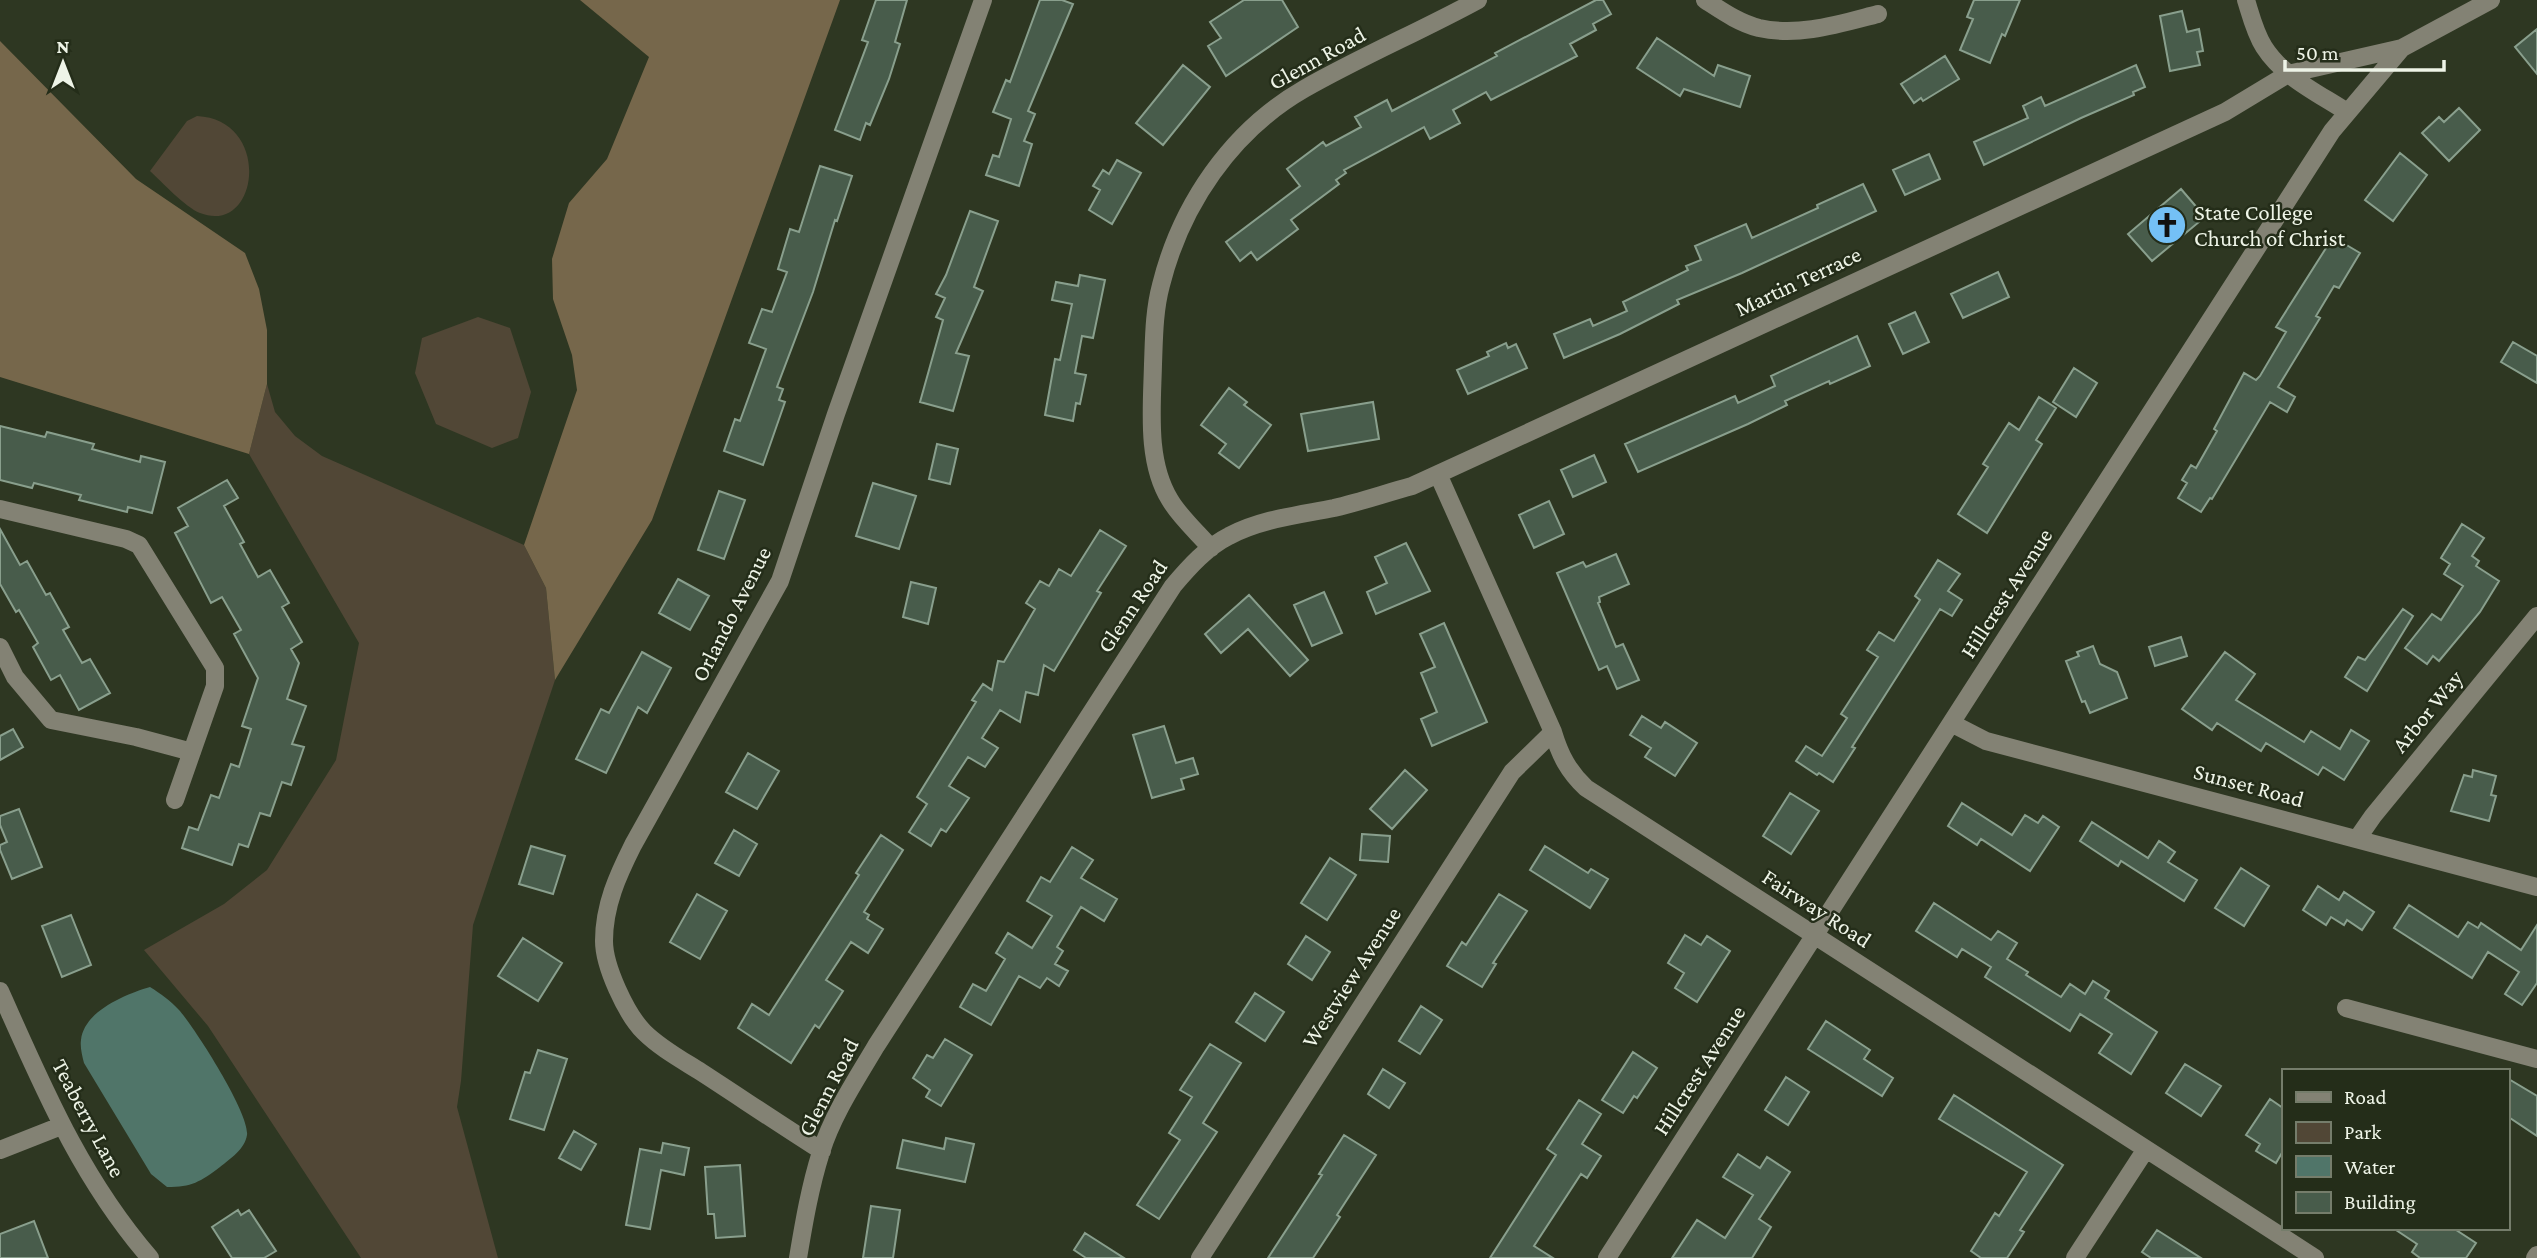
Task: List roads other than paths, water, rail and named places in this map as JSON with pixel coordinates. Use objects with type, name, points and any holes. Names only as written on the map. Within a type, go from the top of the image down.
[{"type":"street","name":"Orlando Avenue","points":[[822,1151],[670,1052],[644,1032],[626,1005],[610,971],[604,942],[607,906],[633,845],[780,581],[840,402],[983,0]]},
{"type":"street","name":"Glenn Road","points":[[798,1258],[808,1202],[822,1151],[842,1104],[876,1046],[1173,586],[1191,565],[1211,548],[1169,499],[1154,450],[1152,409],[1154,329],[1160,286],[1179,230],[1203,184],[1236,143],[1267,114],[1302,90],[1478,0]]},
{"type":"street","points":[[1705,0],[1743,22],[1759,27],[1800,31],[1878,14]]},
{"type":"street","points":[[2246,0],[2264,48],[2288,74],[2347,112]]},
{"type":"street","name":"Hillcrest Avenue","points":[[1606,1258],[2332,131],[2402,48],[2491,0]]},
{"type":"street","name":"Martin Terrace","points":[[1211,548],[1228,536],[1251,527],[1399,489],[1438,474],[2225,112],[2288,74],[2402,48]]},
{"type":"street","name":"Fairway Road","points":[[1438,474],[1553,732],[1559,752],[1566,766],[1586,788],[2315,1258]]},
{"type":"street","points":[[0,509],[126,539],[139,545],[215,668],[215,687],[176,800]]},
{"type":"street","name":"Arbor Way","points":[[2357,839],[2372,816],[2537,616]]},
{"type":"street","points":[[0,647],[15,677],[51,720],[136,737],[191,752]]},
{"type":"street","name":"Sunset Road","points":[[1951,723],[1986,741],[2537,887]]},
{"type":"street","name":"Westview Avenue","points":[[1200,1258],[1512,772],[1553,732]]},
{"type":"street","name":"Teaberry Lane","points":[[0,992],[61,1126],[102,1196],[149,1258]]},
{"type":"street","points":[[2346,1008],[2537,1059]]},
{"type":"street","points":[[0,1150],[61,1126]]},
{"type":"street","points":[[2075,1258],[2146,1149]]},
{"type":"water","points":[[150,987],[176,1006],[197,1034],[231,1091],[246,1124],[246,1140],[236,1153],[207,1176],[183,1186],[167,1187],[151,1174],[84,1063],[81,1051],[84,1030],[98,1012],[118,999]]},
{"type":"place","name":"State College Church of Christ","points":[[2167,225]]}]
